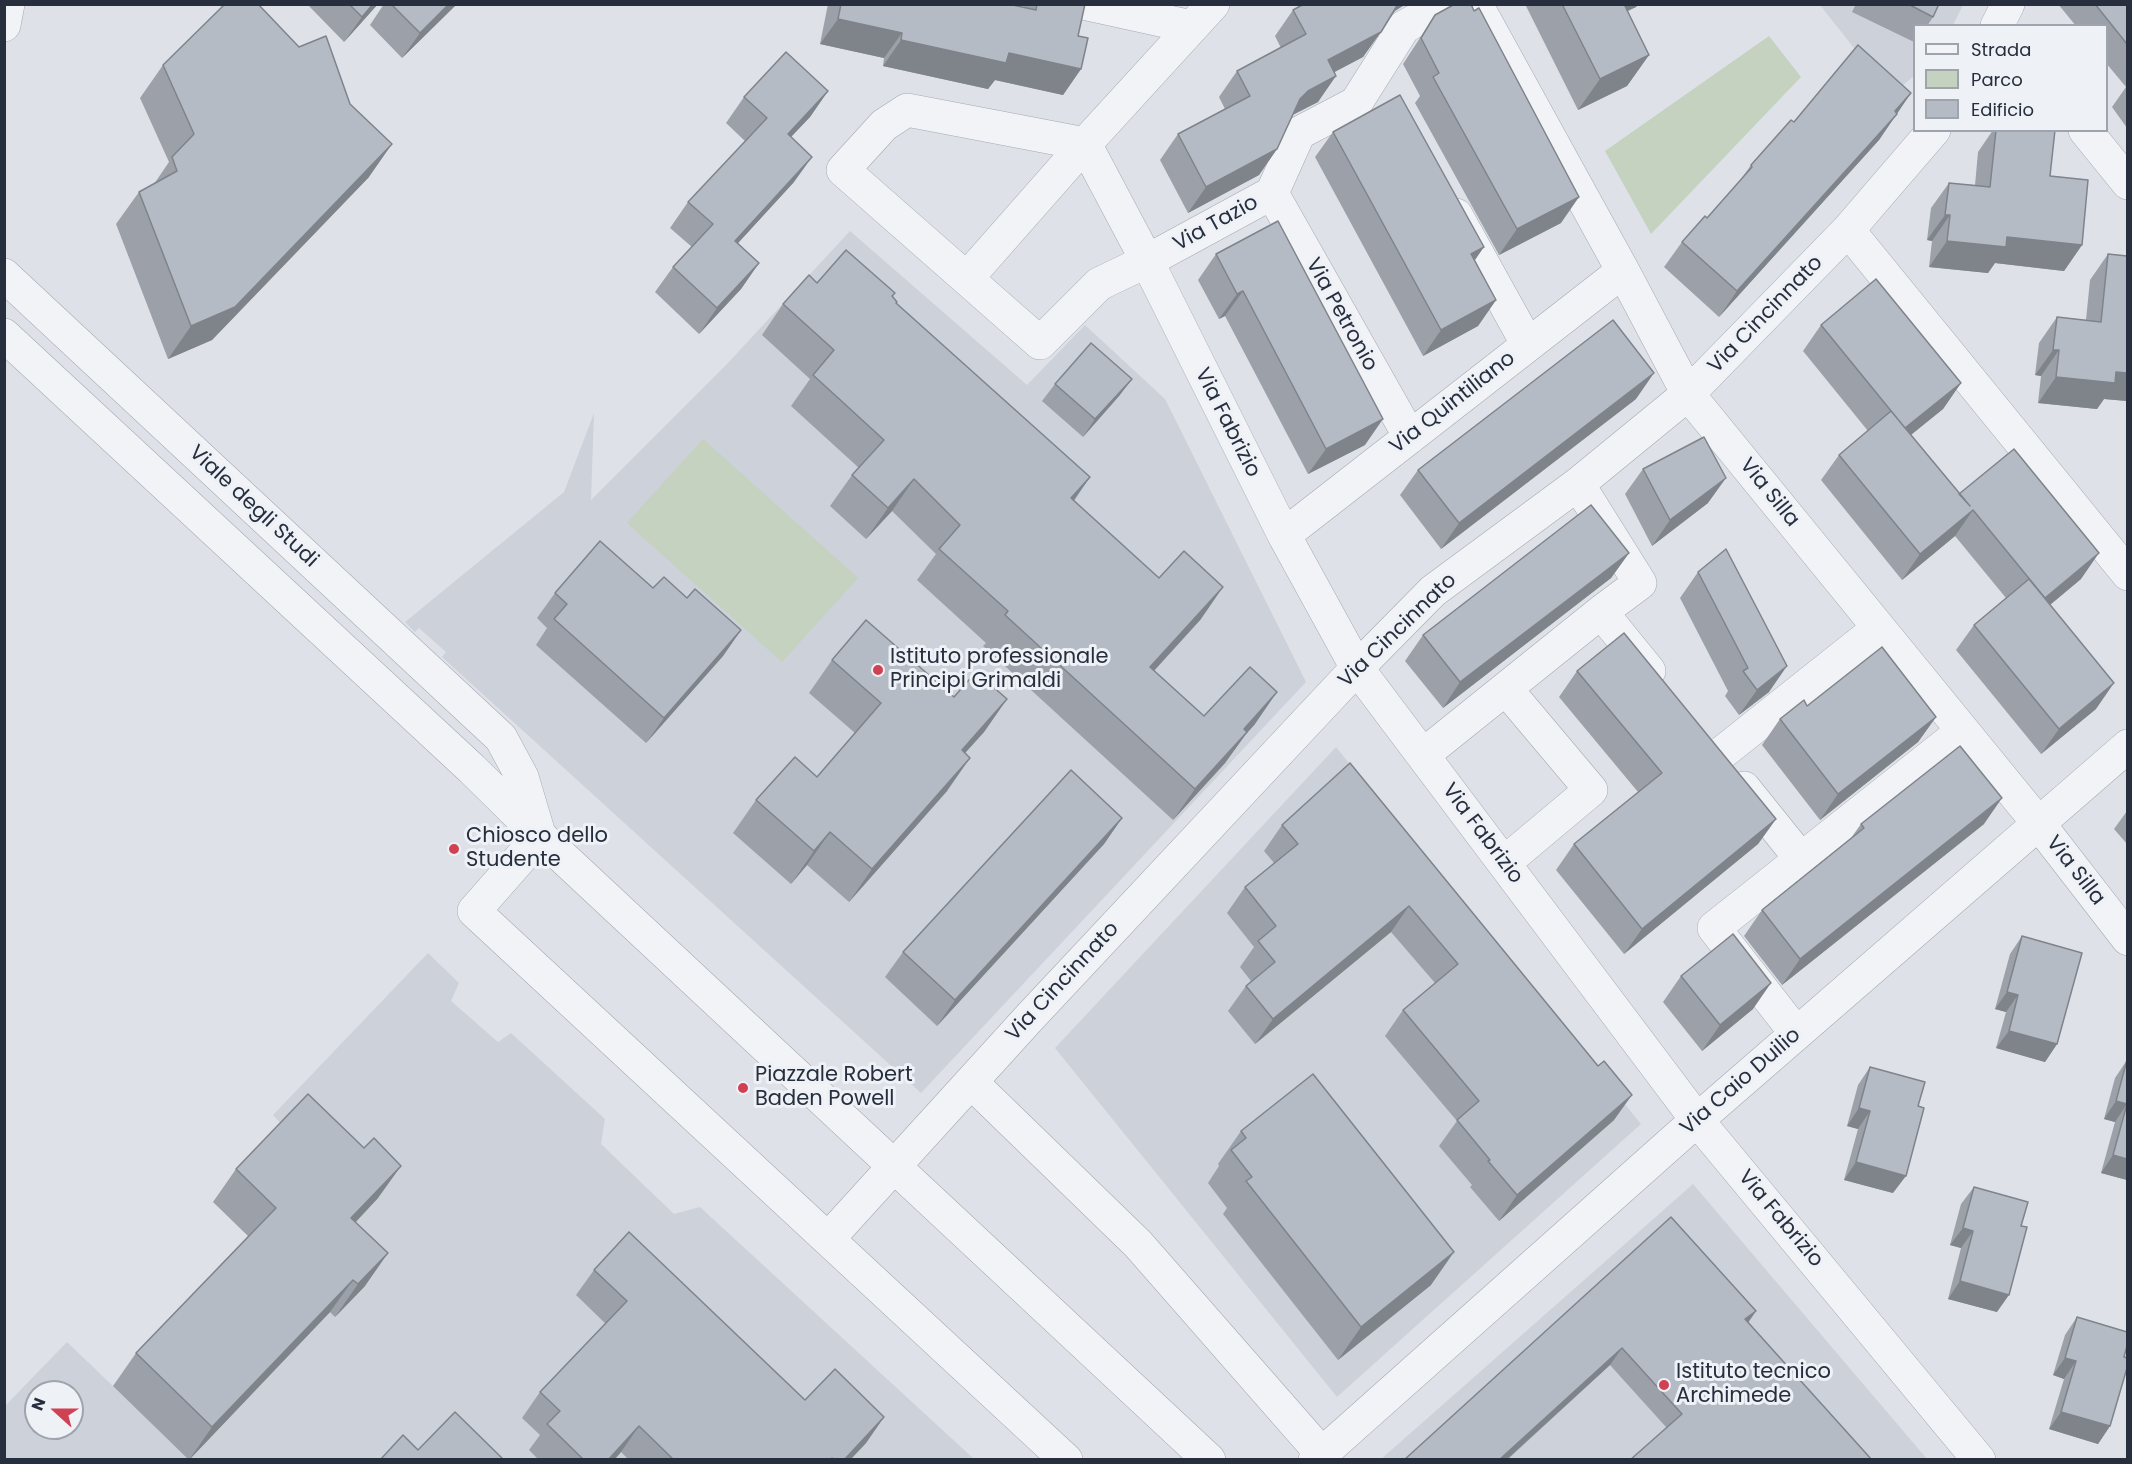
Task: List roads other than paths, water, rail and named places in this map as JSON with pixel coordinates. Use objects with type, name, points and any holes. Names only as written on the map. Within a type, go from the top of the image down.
[{"type":"street","points":[[4,25],[8,4]]},
{"type":"street","points":[[1087,4],[1203,16]]},
{"type":"street","name":"Via Tazio","points":[[967,278],[1040,343],[1099,284],[1147,261],[1272,193],[1299,133],[1356,103],[1404,27],[1445,4]]},
{"type":"street","name":"Via Silla","points":[[1476,4],[1688,394],[2039,824],[2127,939]]},
{"type":"street","points":[[1086,144],[907,111],[884,125],[843,170],[967,278],[1203,16]]},
{"type":"street","points":[[1376,72],[1393,102]]},
{"type":"street","name":"Via Cincinnato","points":[[828,1239],[1357,668],[1433,591],[1578,484],[1688,394],[1848,230],[1932,132]]},
{"type":"street","points":[[2087,132],[2127,183]]},
{"type":"street","name":"Via Fabrizio","points":[[1086,144],[1284,535],[1357,668],[1697,1120],[1979,1460]]},
{"type":"street","name":"Via Petronio","points":[[1272,193],[1410,437]]},
{"type":"street","points":[[1444,193],[1528,345]]},
{"type":"street","points":[[1848,230],[2127,574]]},
{"type":"street","name":"Via Quintiliano","points":[[1284,535],[1623,271]]},
{"type":"street","name":"Viale degli Studi","points":[[4,275],[501,738],[522,777],[540,836]]},
{"type":"street","name":"Viale degli Studi","points":[[4,335],[472,769],[540,836],[1209,1460]]},
{"type":"street","points":[[1423,755],[1640,583],[1578,484]]},
{"type":"street","points":[[1601,612],[1667,693]]},
{"type":"street","points":[[1718,756],[1879,628]]},
{"type":"street","points":[[1504,863],[1591,790],[1506,689]]},
{"type":"street","points":[[1696,729],[1802,859]]},
{"type":"street","points":[[1796,1033],[1714,928],[1963,731]]},
{"type":"street","name":"Via Caio Duilio","points":[[1319,1457],[1697,1120],[2127,746]]},
{"type":"street","points":[[540,836],[474,911],[1066,1460]]},
{"type":"street","points":[[971,1082],[1138,1244],[1319,1457]]},
{"type":"place","name":"Istituto professionale Principi Grimaldi","points":[[878,670]]},
{"type":"place","name":"Chiosco dello Studente","points":[[454,849]]},
{"type":"place","name":"Piazzale Robert Baden Powell","points":[[743,1088]]},
{"type":"place","name":"Istituto tecnico Archimede","points":[[1664,1385]]}]
